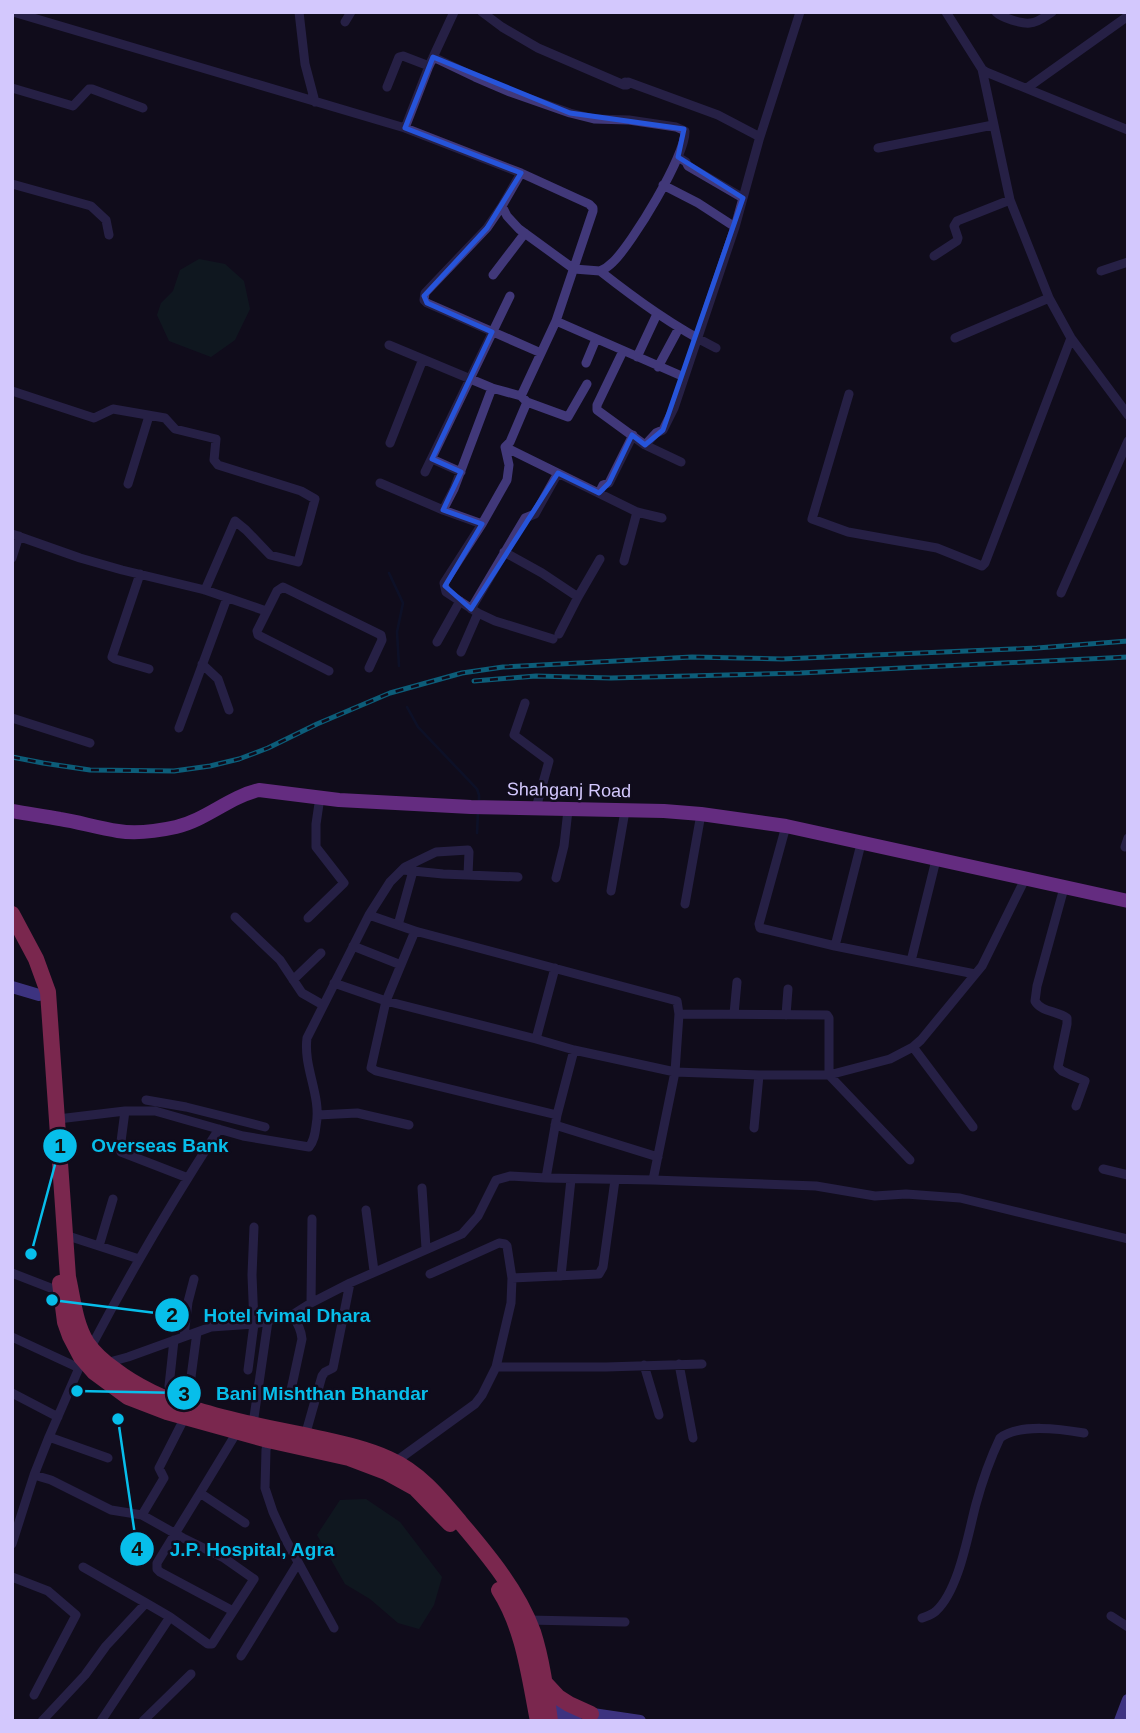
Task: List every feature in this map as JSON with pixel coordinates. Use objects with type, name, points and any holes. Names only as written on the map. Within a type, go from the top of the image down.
[{"type":"highway","points":[[12,914],[36,959],[48,992],[68,1277],[84,1358]]},
{"type":"highway","points":[[12,933],[39,995],[61,1292],[65,1322],[70,1336],[84,1358],[94,1372],[128,1396],[167,1412],[268,1440],[349,1458],[386,1472],[415,1488],[481,1562],[504,1598],[514,1620],[543,1716]]},
{"type":"highway","points":[[84,1358],[106,1363],[147,1391],[193,1408],[362,1448],[396,1462],[418,1476],[440,1497],[483,1549],[514,1595],[533,1634],[545,1683],[543,1716]]},
{"type":"highway","points":[[545,1683],[583,1717]]},
{"type":"main road","name":"Shahganj Road","points":[[12,811],[120,831],[147,831],[178,826],[249,792],[259,790],[339,800],[701,814],[786,826],[1128,901]]},
{"type":"main road","points":[[12,987],[39,995]]},
{"type":"main road","points":[[1120,1721],[1128,1700]]},
{"type":"main road","points":[[543,1716],[640,1721]]},
{"type":"street","points":[[13,12],[405,128],[521,173],[589,204],[593,208],[574,269],[510,442],[505,447]]},
{"type":"street","points":[[345,22],[351,12]]},
{"type":"street","points":[[405,128],[454,12]]},
{"type":"street","points":[[482,12],[538,48],[624,85],[628,82],[718,115],[760,137]]},
{"type":"street","points":[[645,445],[664,430],[674,408],[735,227],[760,137],[800,12]]},
{"type":"street","points":[[946,12],[982,69],[988,74],[1128,130]]},
{"type":"street","points":[[996,12],[1003,18],[1029,23],[1052,12]]},
{"type":"street","points":[[301,14],[305,64],[315,102]]},
{"type":"street","points":[[1027,88],[1128,16]]},
{"type":"street","points":[[387,87],[399,57],[403,57],[431,62],[570,113],[594,119],[629,120],[684,129],[686,134],[678,157],[663,185],[627,245],[614,262],[600,271]]},
{"type":"street","points":[[982,69],[1010,200],[1049,298],[1071,338],[1128,415]]},
{"type":"street","points":[[12,88],[72,106],[92,89],[143,108]]},
{"type":"street","points":[[878,148],[993,125]]},
{"type":"street","points":[[678,157],[688,166],[744,198]]},
{"type":"street","points":[[521,173],[488,228],[425,293],[424,298],[426,303],[541,353]]},
{"type":"street","points":[[12,184],[91,206],[106,220],[109,235]]},
{"type":"street","points":[[663,185],[735,227]]},
{"type":"street","points":[[934,256],[957,241],[954,226],[957,221],[1010,200]]},
{"type":"street","points":[[502,206],[507,216],[525,233],[574,269],[600,271],[657,314],[716,348]]},
{"type":"street","points":[[493,275],[525,233]]},
{"type":"street","points":[[1101,271],[1128,262]]},
{"type":"street","points":[[425,472],[510,296]]},
{"type":"street","points":[[955,338],[1049,298]]},
{"type":"street","points":[[637,357],[657,314]]},
{"type":"street","points":[[556,321],[684,377]]},
{"type":"street","points":[[658,367],[679,328]]},
{"type":"street","points":[[849,394],[812,519],[848,532],[937,548],[982,566],[1071,338]]},
{"type":"street","points":[[586,363],[596,339]]},
{"type":"street","points":[[389,345],[568,417],[587,384]]},
{"type":"street","points":[[623,351],[596,408],[645,445],[681,462]]},
{"type":"street","points":[[390,443],[423,359]]},
{"type":"street","points":[[443,510],[461,472],[492,388]]},
{"type":"street","points":[[12,391],[94,418],[113,410],[165,418],[175,429],[215,438],[217,442],[214,460],[218,465],[301,491],[315,500],[298,562],[270,555],[234,521],[205,590]]},
{"type":"street","points":[[128,484],[149,416]]},
{"type":"street","points":[[598,493],[603,485],[609,483],[633,435]]},
{"type":"street","points":[[1060,593],[1128,441]]},
{"type":"street","points":[[505,447],[637,512],[662,518]]},
{"type":"street","points":[[505,447],[508,474],[482,524],[444,583],[446,592],[495,621],[556,637],[600,559]]},
{"type":"street","points":[[432,459],[461,472]]},
{"type":"street","points":[[461,652],[474,611],[504,552],[525,518],[535,514],[558,473]]},
{"type":"street","points":[[380,483],[482,524]]},
{"type":"street","points":[[624,561],[637,512]]},
{"type":"street","points":[[12,558],[16,535],[80,558],[205,590],[266,611]]},
{"type":"street","points":[[504,552],[578,597]]},
{"type":"street","points":[[140,574],[112,657],[149,669]]},
{"type":"street","points":[[329,671],[258,635],[257,631],[277,591],[284,587],[381,635],[382,640],[369,668]]},
{"type":"street","points":[[179,728],[227,598]]},
{"type":"street","points":[[437,642],[460,601]]},
{"type":"street","points":[[202,664],[218,679],[229,710]]},
{"type":"street","points":[[525,704],[515,736],[549,761],[537,808]]},
{"type":"street","points":[[12,718],[90,743]]},
{"type":"street","points":[[308,918],[344,883],[316,847],[320,797]]},
{"type":"street","points":[[556,878],[564,846],[568,810]]},
{"type":"street","points":[[611,891],[625,811]]},
{"type":"street","points":[[685,904],[701,814]]},
{"type":"street","points":[[786,826],[759,926],[763,930],[975,974]]},
{"type":"street","points":[[835,946],[861,844]]},
{"type":"street","points":[[146,1100],[197,1116],[219,1129],[243,1136],[307,1148],[311,1146],[318,1105],[306,1045],[308,1033],[369,915],[390,882],[417,860],[436,852],[467,850],[468,875]]},
{"type":"street","points":[[911,961],[936,860]]},
{"type":"street","points":[[408,870],[518,877]]},
{"type":"street","points":[[398,925],[408,870]]},
{"type":"street","points":[[334,983],[386,1001],[574,1050],[675,1072],[830,1075],[879,1063],[913,1047],[930,1030],[985,961],[1025,879]]},
{"type":"street","points":[[1064,888],[1035,1001],[1040,1007],[1066,1016],[1068,1020],[1058,1067],[1085,1081],[1076,1106]]},
{"type":"street","points":[[369,915],[415,931],[676,1000],[679,1014],[675,1072],[653,1180]]},
{"type":"street","points":[[235,917],[280,960],[304,995],[323,1005]]},
{"type":"street","points":[[415,931],[386,1001],[371,1065],[373,1070],[556,1120],[657,1157]]},
{"type":"street","points":[[353,946],[401,965]]},
{"type":"street","points":[[293,980],[321,953]]},
{"type":"street","points":[[536,1039],[555,968]]},
{"type":"street","points":[[734,1014],[737,982]]},
{"type":"street","points":[[786,1015],[788,989]]},
{"type":"street","points":[[679,1014],[825,1014],[829,1017],[830,1075],[910,1160]]},
{"type":"street","points":[[913,1047],[973,1127]]},
{"type":"street","points":[[546,1178],[556,1120],[574,1050]]},
{"type":"street","points":[[754,1128],[760,1075]]},
{"type":"street","points":[[125,1111],[121,1152],[188,1178]]},
{"type":"street","points":[[58,1119],[125,1111],[155,1111],[265,1128]]},
{"type":"street","points":[[318,1115],[357,1113],[409,1125]]},
{"type":"street","points":[[12,1544],[17,1514],[84,1358],[139,1259],[219,1129]]},
{"type":"street","points":[[1103,1169],[1128,1175]]},
{"type":"street","points":[[106,1363],[211,1327],[254,1324],[292,1315],[374,1271],[462,1234],[478,1216],[496,1180],[510,1176],[817,1186],[875,1196],[906,1194],[960,1198],[1128,1239]]},
{"type":"street","points":[[561,1276],[570,1179]]},
{"type":"street","points":[[512,1278],[601,1273],[615,1180]]},
{"type":"street","points":[[422,1188],[426,1248]]},
{"type":"street","points":[[100,1246],[113,1199]]},
{"type":"street","points":[[366,1210],[374,1271]]},
{"type":"street","points":[[310,1303],[312,1219]]},
{"type":"street","points":[[248,1370],[254,1324],[254,1227]]},
{"type":"street","points":[[65,1235],[139,1259]]},
{"type":"street","points":[[396,1462],[475,1404],[482,1395],[496,1367],[511,1303],[512,1278],[507,1246],[502,1243],[430,1273]]},
{"type":"street","points":[[12,1273],[61,1292]]},
{"type":"street","points":[[184,1336],[194,1279]]},
{"type":"street","points":[[305,1436],[322,1376],[333,1368],[350,1283]]},
{"type":"street","points":[[291,1390],[302,1339],[299,1323],[292,1315]]},
{"type":"street","points":[[253,1424],[268,1321]]},
{"type":"street","points":[[189,1392],[197,1332]]},
{"type":"street","points":[[12,1337],[84,1358]]},
{"type":"street","points":[[169,1386],[174,1340]]},
{"type":"street","points":[[679,1364],[693,1438]]},
{"type":"street","points":[[496,1367],[702,1364]]},
{"type":"street","points":[[644,1365],[659,1415]]},
{"type":"street","points":[[12,1393],[58,1417]]},
{"type":"street","points":[[142,1515],[164,1478],[159,1468],[185,1418]]},
{"type":"street","points":[[922,1618],[936,1611],[950,1589],[967,1545],[976,1505],[1000,1438],[1013,1431],[1033,1429],[1084,1433]]},
{"type":"street","points":[[233,1612],[156,1569],[237,1432]]},
{"type":"street","points":[[49,1437],[108,1458]]},
{"type":"street","points":[[268,1440],[265,1488],[285,1540],[334,1628]]},
{"type":"street","points":[[34,1475],[51,1480],[111,1510],[142,1515],[224,1558],[253,1577],[253,1581],[210,1644],[170,1616],[83,1567]]},
{"type":"street","points":[[200,1493],[245,1522]]},
{"type":"street","points":[[241,1656],[298,1563]]},
{"type":"street","points":[[12,1577],[48,1591],[76,1615],[34,1695]]},
{"type":"street","points":[[42,1721],[146,1603]]},
{"type":"street","points":[[100,1721],[170,1616]]},
{"type":"street","points":[[1111,1616],[1128,1626]]},
{"type":"street","points":[[527,1620],[625,1622]]},
{"type":"street","points":[[143,1721],[191,1674]]},
{"type":"highlighted area","points":[[433,57],[570,113],[684,129],[678,157],[743,198],[663,430],[645,445],[632,435],[609,483],[599,493],[558,473],[471,609],[445,586],[482,524],[443,510],[461,472],[432,459],[492,332],[427,303],[424,296],[487,228],[521,173],[405,128]]},
{"type":"green space","points":[[199,259],[225,264],[244,281],[250,309],[235,340],[211,357],[169,341],[157,315],[161,303],[173,291],[180,270]]},
{"type":"green space","points":[[366,1499],[400,1522],[442,1577],[434,1605],[419,1629],[398,1623],[370,1599],[345,1584],[317,1535],[340,1500]]},
{"type":"waterway","points":[[389,573],[403,603],[397,632],[399,666]]},
{"type":"waterway","points":[[407,707],[418,727],[477,789],[479,802]]},
{"type":"waterway","points":[[477,833],[478,812]]},
{"type":"railway","points":[[12,757],[90,770],[174,771],[210,766],[268,748],[390,693],[462,673],[503,667],[692,657],[782,659],[1037,648],[1128,641]]},
{"type":"railway","points":[[474,681],[536,676],[611,678],[800,673],[1128,657]]},
{"type":"place","name":"Overseas Bank","points":[[31,1254]]},
{"type":"place","name":"Hotel fvimal Dhara","points":[[52,1300]]},
{"type":"place","name":"Bani Mishthan Bhandar","points":[[77,1391]]},
{"type":"place","name":"J.P. Hospital, Agra","points":[[118,1419]]}]
